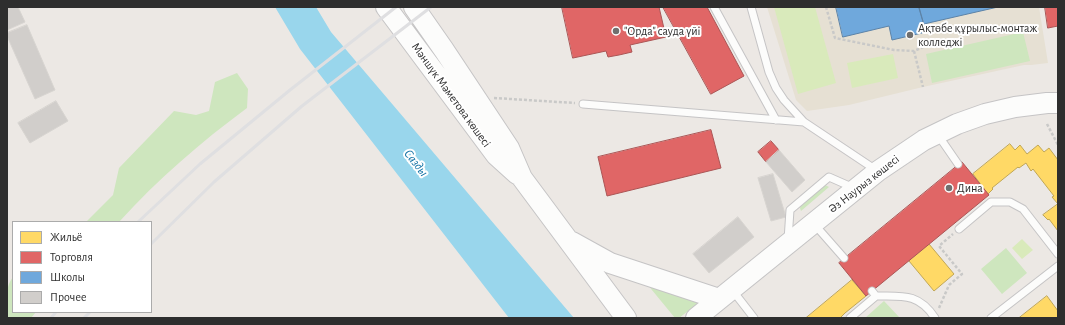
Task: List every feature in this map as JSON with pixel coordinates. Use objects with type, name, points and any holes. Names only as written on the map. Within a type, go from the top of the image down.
[{"type":"main road","name":"Мәншүк Мәметова көшесі","points":[[386,7],[496,155],[522,178],[626,318]]},
{"type":"main road","name":"Мәншүк Мәметова көшесі","points":[[414,7],[509,148],[522,178]]},
{"type":"main road","name":"Әз Наурыз көшесі","points":[[696,318],[856,188],[878,171],[924,140],[957,124],[985,114],[1015,107],[1058,103]]},
{"type":"main road","points":[[567,240],[610,263],[725,294]]},
{"type":"lane","points":[[714,7],[776,120]]},
{"type":"lane","points":[[751,7],[769,72],[784,100],[804,122],[878,171]]},
{"type":"lane","points":[[583,104],[804,122]]},
{"type":"lane","points":[[936,133],[958,164]]},
{"type":"lane","points":[[788,244],[790,210],[829,177],[856,188]]},
{"type":"lane","points":[[959,229],[989,200],[1010,202],[1023,209],[1058,254]]},
{"type":"lane","points":[[814,223],[844,258]]},
{"type":"lane","points":[[991,318],[1058,266]]},
{"type":"lane","points":[[850,318],[874,293],[906,296],[917,300],[929,309],[935,318]]},
{"type":"lane","points":[[725,294],[754,318]]},
{"type":"path","points":[[826,7],[835,38],[894,50],[914,51],[928,46]]},
{"type":"path","points":[[914,51],[924,87]]},
{"type":"path","points":[[494,98],[583,104]]},
{"type":"path","points":[[1046,124],[1058,145]]},
{"type":"path","points":[[935,318],[949,285],[962,274],[939,246],[959,229]]},
{"type":"shaded area","name":"Ақтөбе құрылыс-монтаж колледжі","points":[[767,7],[1039,7],[1048,63],[1024,65],[849,105],[807,111],[796,100]]},
{"type":"green space","points":[[774,7],[815,7],[836,83],[798,94]]},
{"type":"green space","points":[[1023,32],[1030,61],[932,83],[926,54]]},
{"type":"green space","points":[[893,54],[898,78],[852,88],[847,63]]},
{"type":"green space","points":[[237,73],[248,89],[247,108],[180,162],[120,221],[87,221],[113,195],[119,168],[174,111],[196,115],[209,111],[215,82]]},
{"type":"green space","points":[[825,185],[829,187],[801,211],[801,204]]},
{"type":"green space","points":[[1022,239],[1033,250],[1022,259],[1012,248]]},
{"type":"green space","points":[[1006,248],[1027,273],[1002,294],[981,269]]},
{"type":"green space","points":[[12,278],[12,313],[35,313],[31,318],[7,318],[7,291]]},
{"type":"green space","points":[[647,284],[705,298],[679,318],[675,318]]},
{"type":"green space","points":[[884,301],[900,318],[865,318]]},
{"type":"water","name":"Сазды","points":[[275,7],[316,7],[331,32],[574,318],[509,318],[300,49]]},
{"type":"building: Жильё","points":[[1010,144],[1015,150],[1020,145],[1027,154],[1038,145],[1044,152],[1049,148],[1058,160],[1058,204],[1052,197],[1054,196],[1033,169],[1031,171],[1026,163],[1019,168],[1018,167],[992,188],[993,189],[988,194],[973,174]]},
{"type":"building: Жильё","points":[[1058,204],[1058,231],[1049,219],[1048,220],[1043,215]]},
{"type":"building: Жильё","points":[[929,244],[954,274],[934,291],[909,261]]},
{"type":"building: Жильё","points":[[852,280],[866,296],[840,318],[806,318]]},
{"type":"building: Жильё","points":[[1047,296],[1058,311],[1058,318],[1019,318]]},
{"type":"building: Торговля","name":"\"Орда\" сауда үйі","points":[[562,7],[659,7],[666,37],[630,45],[632,52],[619,55],[608,57],[606,51],[573,58]]},
{"type":"building: Торговля","points":[[663,7],[707,7],[744,76],[711,94]]},
{"type":"building: Торговля","points":[[1045,7],[1058,7],[1058,26],[1048,28]]},
{"type":"building: Торговля","points":[[711,130],[721,168],[607,196],[598,157]]},
{"type":"building: Торговля","points":[[771,141],[779,150],[766,162],[758,152]]},
{"type":"building: Торговля","points":[[962,162],[989,195],[866,296],[839,263]]},
{"type":"building: Школы","points":[[836,7],[919,7],[926,32],[892,40],[889,26],[843,37]]},
{"type":"building: Школы","points":[[919,7],[998,7],[924,24]]},
{"type":"building: Прочее","points":[[7,7],[18,7],[25,22],[7,30]]},
{"type":"building: Прочее","points":[[27,25],[55,90],[35,99],[7,36],[7,33]]},
{"type":"building: Прочее","points":[[56,101],[68,121],[30,143],[18,123]]},
{"type":"building: Прочее","points":[[779,150],[805,180],[792,192],[766,162]]},
{"type":"building: Прочее","points":[[773,174],[786,217],[771,221],[758,178]]},
{"type":"building: Прочее","points":[[738,217],[754,237],[709,273],[693,254]]},
{"type":"railway","points":[[139,221],[200,164],[290,90],[396,7]]},
{"type":"railway","points":[[152,243],[214,182],[302,106],[431,7]]},
{"type":"railway","points":[[51,318],[55,313]]},
{"type":"railway","points":[[84,318],[89,313]]},
{"type":"place","name":"\"Орда\" сауда үйі","points":[[616,31]]},
{"type":"place","name":"Ақтөбе құрылыс-монтаж колледжі","points":[[910,35]]},
{"type":"place","name":"Дина","points":[[949,188]]}]
